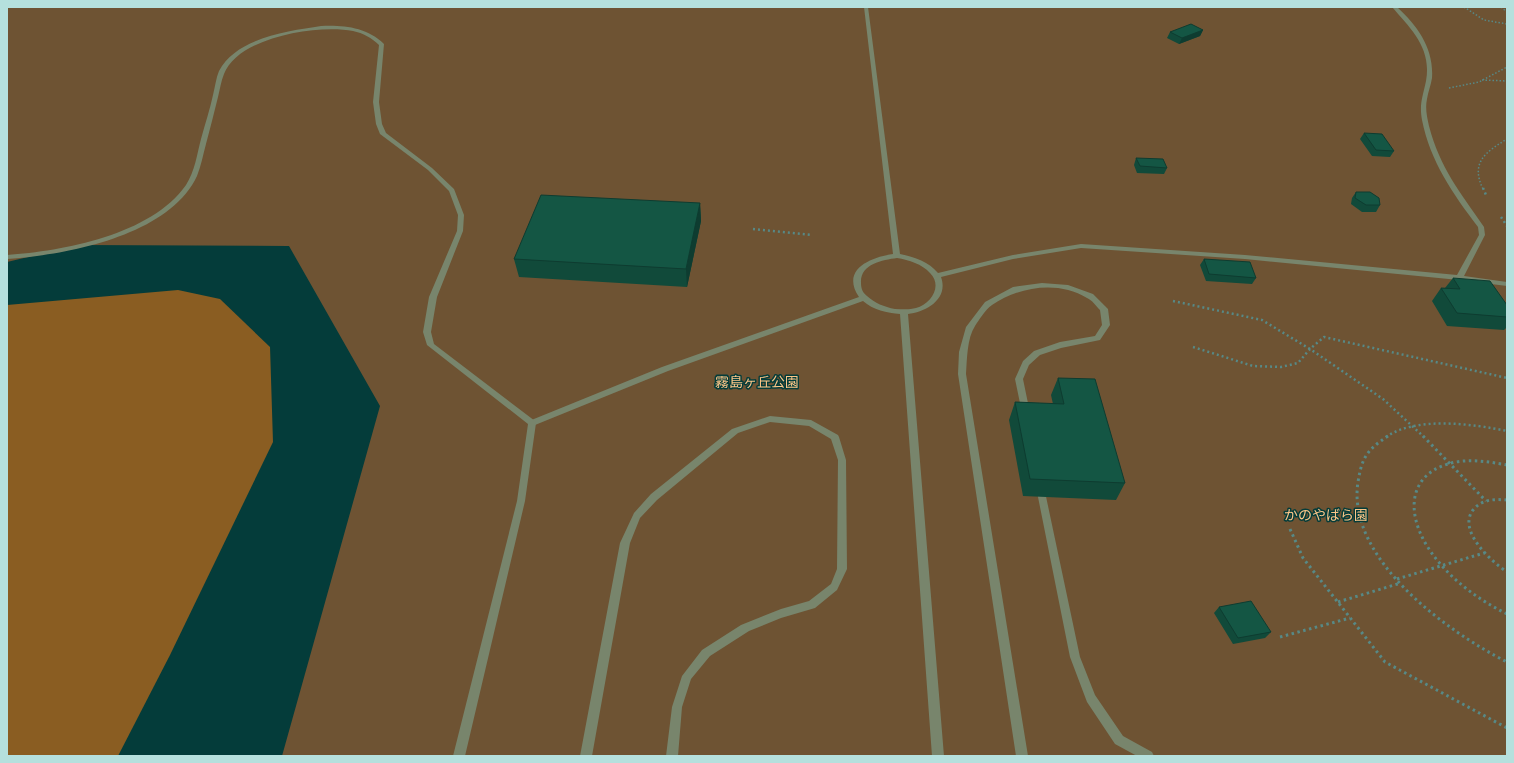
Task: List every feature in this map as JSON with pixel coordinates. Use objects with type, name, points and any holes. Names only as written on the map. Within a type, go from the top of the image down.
[{"type":"street","points":[[866,7],[897,256]]},
{"type":"street","points":[[1394,7],[1403,15],[1424,43],[1429,59],[1429,78],[1423,104],[1427,129],[1440,168],[1449,184],[1481,227],[1482,235],[1459,278]]},
{"type":"street","points":[[7,257],[68,249],[111,238],[147,222],[172,203],[191,182],[199,159],[222,70],[234,56],[253,44],[280,34],[329,27],[358,31],[377,39],[382,45],[376,100],[379,126],[383,134],[430,169],[452,190],[461,216],[460,231],[433,297],[427,332],[431,345],[532,423]]},
{"type":"street","points":[[937,276],[1013,257],[1081,246],[1245,257],[1507,284]]},
{"type":"street","points":[[897,256],[914,260],[928,266],[937,276],[940,289],[935,300],[922,309],[904,312],[890,311],[876,306],[863,298],[857,287],[857,275],[866,265],[880,258],[897,256]]},
{"type":"street","points":[[1022,756],[962,374],[963,352],[970,327],[988,304],[1016,289],[1042,285],[1068,287],[1090,296],[1104,309],[1106,325],[1097,338],[1060,345],[1037,353],[1026,363],[1019,379],[1027,420]]},
{"type":"street","points":[[532,423],[665,369],[863,298]]},
{"type":"street","points":[[904,312],[938,756]]},
{"type":"street","points":[[586,756],[625,543],[638,516],[654,497],[736,432],[770,419],[811,423],[835,437],[842,460],[842,569],[834,587],[812,605],[781,614],[745,628],[706,653],[687,676],[678,707],[672,756]]},
{"type":"street","points":[[460,756],[521,501],[532,423]]},
{"type":"street","points":[[1038,474],[1075,656],[1090,698],[1119,740],[1148,756]]},
{"type":"path","points":[[1464,7],[1474,16],[1482,20],[1507,24]]},
{"type":"path","points":[[1501,7],[1507,12]]},
{"type":"path","points":[[1425,94],[1481,80],[1507,67]]},
{"type":"path","points":[[1481,80],[1507,81]]},
{"type":"path","points":[[1489,200],[1478,177],[1478,164],[1488,150],[1507,139]]},
{"type":"path","points":[[1500,216],[1507,226]]},
{"type":"path","points":[[753,230],[812,235]]},
{"type":"path","points":[[1173,300],[1262,320],[1310,349],[1383,399],[1414,426],[1486,501]]},
{"type":"path","points":[[1193,347],[1253,366],[1281,367],[1298,363],[1310,349],[1324,337],[1507,378]]},
{"type":"path","points":[[1507,431],[1464,423],[1437,422],[1414,426],[1391,434],[1374,445],[1362,460],[1357,479],[1357,501],[1363,525],[1377,552],[1397,579],[1423,606],[1454,631],[1490,654],[1507,662]]},
{"type":"path","points":[[1507,465],[1485,461],[1465,460],[1435,468],[1424,477],[1417,487],[1413,500],[1414,515],[1420,532],[1429,549],[1443,566],[1460,583],[1481,599],[1507,614]]},
{"type":"path","points":[[1507,500],[1486,501],[1474,508],[1469,521],[1473,537],[1484,553],[1494,563],[1507,572]]},
{"type":"path","points":[[1290,529],[1303,558],[1385,662],[1507,728]]},
{"type":"path","points":[[1397,579],[1484,553]]},
{"type":"path","points":[[1338,602],[1401,583]]},
{"type":"path","points":[[1280,637],[1350,618]]},
{"type":"green space","name":"霧島ヶ丘公園","points":[[7,7],[1507,7],[1507,756],[282,756],[380,406],[289,246],[79,245],[7,262]]},
{"type":"shaded area","points":[[178,290],[220,299],[270,347],[273,442],[170,655],[118,756],[7,756],[7,305]]},
{"type":"building","points":[[1191,24],[1203,30],[1182,38],[1170,32]]},
{"type":"building","points":[[1364,133],[1382,134],[1394,151],[1376,150]]},
{"type":"building","points":[[1136,158],[1163,159],[1167,168],[1140,166]]},
{"type":"building","points":[[1356,192],[1370,192],[1379,198],[1380,205],[1366,205],[1355,198]]},
{"type":"building","points":[[541,195],[700,203],[686,269],[514,259]]},
{"type":"building","points":[[1204,259],[1250,262],[1256,278],[1209,274]]},
{"type":"building","points":[[1453,278],[1490,281],[1507,305],[1507,317],[1457,313],[1441,288],[1460,289]]},
{"type":"building","points":[[1058,378],[1095,379],[1125,483],[1030,479],[1015,402],[1064,404]]},
{"type":"building","points":[[1251,601],[1271,632],[1238,638],[1219,607]]},
{"type":"park label","name":"かのやばら園","points":[[1326,515]]}]
